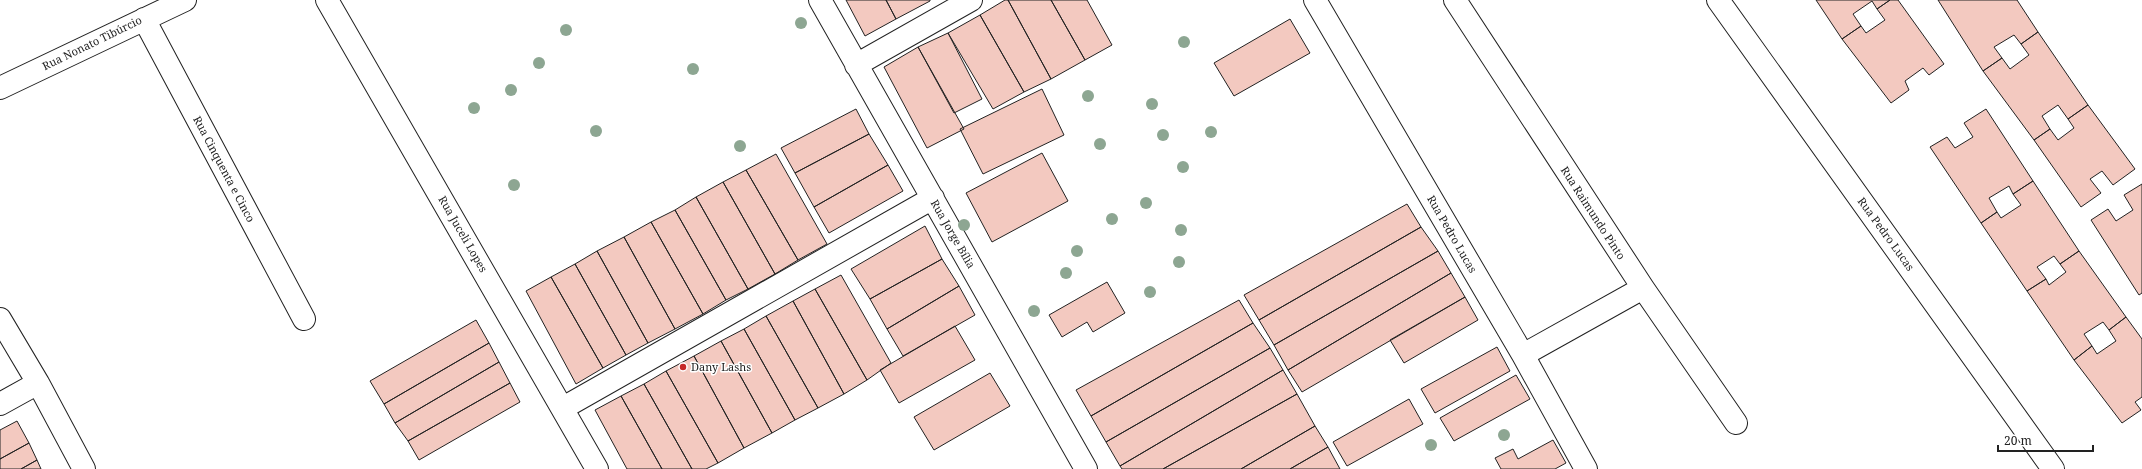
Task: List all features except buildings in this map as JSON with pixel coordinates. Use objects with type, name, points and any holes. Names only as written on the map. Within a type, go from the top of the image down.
[{"type":"street","name":"Rua Nonato Tibúrcio","points":[[0,88],[185,0]]},
{"type":"street","name":"Rua Juceli Lopes","points":[[328,0],[597,469]]},
{"type":"street","name":"Rua Jorge Bília","points":[[820,0],[1086,469]]},
{"type":"street","points":[[856,65],[971,0]]},
{"type":"street","name":"Rua Pedro Lucas","points":[[1315,0],[1523,355],[1586,469]]},
{"type":"street","name":"Rua Raimundo Pinto","points":[[1455,0],[1642,288],[1736,423]]},
{"type":"street","name":"Rua Pedro Lucas","points":[[1718,0],[2053,469]]},
{"type":"street","name":"Rua Cinquenta e Cinco","points":[[144,19],[304,320]]},
{"type":"street","points":[[563,408],[933,198]]},
{"type":"street","points":[[1523,355],[1642,288]]},
{"type":"street","points":[[0,319],[38,383],[84,469]]},
{"type":"street","points":[[0,404],[38,383]]},
{"type":"place","name":"Dany Lashs","points":[[683,367]]}]
